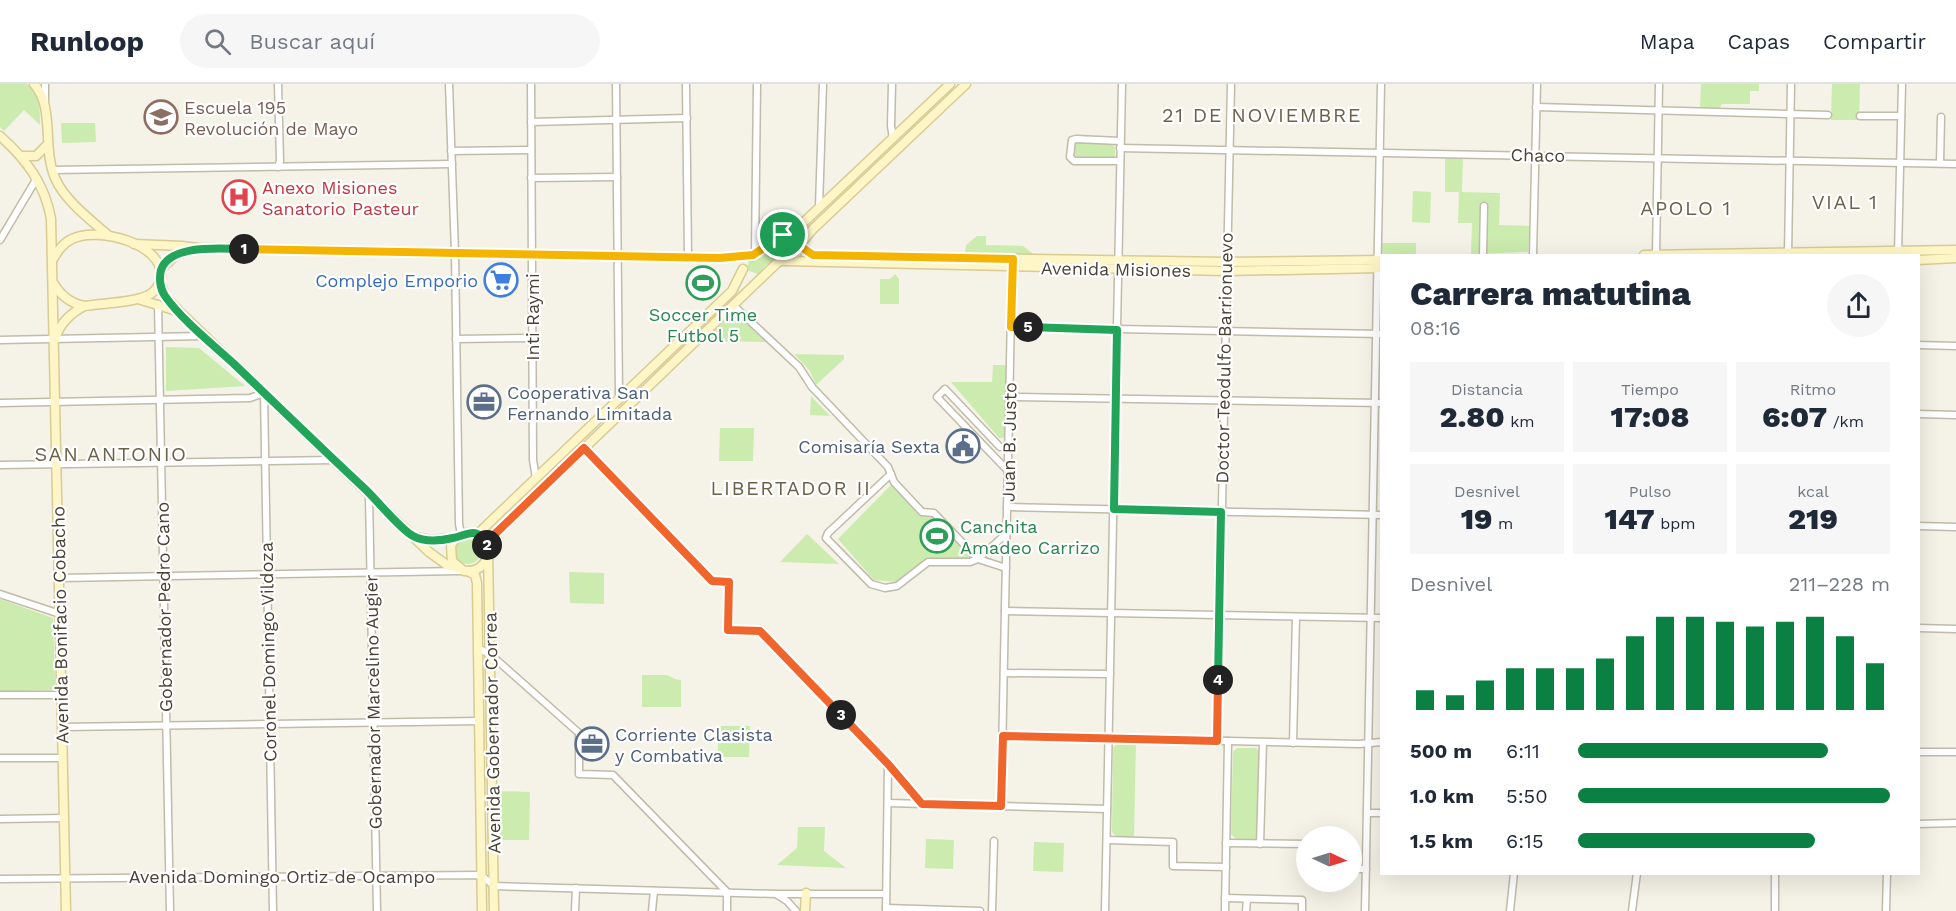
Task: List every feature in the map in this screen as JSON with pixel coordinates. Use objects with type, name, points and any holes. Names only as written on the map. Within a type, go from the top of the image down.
[{"type":"main road","points":[[33,84],[39,90],[46,105],[47,145],[52,170],[60,188],[109,236]]},
{"type":"main road","points":[[411,535],[422,540],[431,540],[482,530],[732,291],[747,260],[804,222],[950,84]]},
{"type":"main road","points":[[53,259],[62,246],[71,239],[89,235],[109,236],[147,249],[154,255],[161,269],[160,281],[165,296],[204,336],[411,535],[445,563],[464,570],[478,569],[483,566],[490,541],[496,533],[779,262],[795,255],[813,229],[966,84]]},
{"type":"main road","points":[[0,136],[22,156],[37,178],[49,204],[53,280],[59,292],[66,299],[84,306],[136,298],[152,292],[160,281]]},
{"type":"main road","points":[[22,156],[36,156],[47,145]]},
{"type":"main road","name":"Avenida Misiones","points":[[783,235],[795,236],[808,253],[817,255],[1012,263]]},
{"type":"main road","points":[[134,244],[198,248],[455,254],[719,258],[754,254]]},
{"type":"main road","points":[[161,269],[176,255],[198,248]]},
{"type":"main road","points":[[1788,254],[1956,250]]},
{"type":"main road","points":[[719,258],[737,264],[753,278],[764,277]]},
{"type":"main road","points":[[1920,260],[1956,258]]},
{"type":"main road","name":"Avenida Misiones","points":[[779,262],[1226,267],[1379,264]]},
{"type":"main road","name":"Avenida Bonifacio Cobacho","points":[[53,280],[66,911]]},
{"type":"main road","points":[[136,298],[180,312]]},
{"type":"main road","points":[[55,339],[68,317],[84,306]]},
{"type":"main road","points":[[474,533],[484,539],[488,553]]},
{"type":"main road","points":[[458,536],[450,550],[452,561],[464,570]]},
{"type":"main road","name":"Avenida Gobernador Correa","points":[[488,553],[494,911]]},
{"type":"main road","name":"Avenida Gobernador Correa","points":[[464,570],[477,578],[482,911]]},
{"type":"main road","points":[[805,911],[806,892]]},
{"type":"street","points":[[45,84],[46,105]]},
{"type":"street","points":[[278,84],[280,161],[278,166]]},
{"type":"street","points":[[449,84],[455,254],[458,536]]},
{"type":"street","name":"Inti Raymi","points":[[531,84],[533,460],[536,478]]},
{"type":"street","points":[[616,84],[619,398]]},
{"type":"street","points":[[686,84],[688,257]]},
{"type":"street","points":[[754,254],[758,84]]},
{"type":"street","points":[[819,208],[823,84]]},
{"type":"street","points":[[892,84],[893,138]]},
{"type":"street","points":[[1105,911],[1122,84]]},
{"type":"street","name":"Doctor Teodulfo Barrionuevo","points":[[1217,741],[1231,84]]},
{"type":"street","points":[[1365,911],[1372,515],[1378,403],[1381,84]]},
{"type":"street","points":[[1533,254],[1537,84]]},
{"type":"street","points":[[1656,254],[1659,84]]},
{"type":"street","points":[[1788,254],[1791,84]]},
{"type":"street","points":[[1899,253],[1902,84]]},
{"type":"street","points":[[1536,107],[1828,115]]},
{"type":"street","points":[[1860,116],[1901,116]]},
{"type":"street","points":[[1940,164],[1941,117]]},
{"type":"street","points":[[531,122],[687,118]]},
{"type":"street","name":"Chaco","points":[[1120,161],[1074,160],[1070,157],[1072,140],[1228,151],[1956,164]]},
{"type":"street","points":[[451,151],[531,150]]},
{"type":"street","points":[[52,170],[452,164]]},
{"type":"street","points":[[531,178],[617,177]]},
{"type":"street","points":[[0,240],[37,178]]},
{"type":"street","points":[[1483,254],[1484,206]]},
{"type":"street","name":"Juan B. Justo","points":[[1001,806],[1012,263]]},
{"type":"street","name":"Gobernador Pedro Cano","points":[[158,304],[170,911]]},
{"type":"street","points":[[733,305],[798,367],[812,387],[888,467],[894,482],[921,512],[934,513],[978,559],[1006,568]]},
{"type":"street","points":[[1011,327],[1379,334]]},
{"type":"street","points":[[0,340],[204,336]]},
{"type":"street","points":[[456,339],[532,338]]},
{"type":"street","points":[[1920,345],[1956,346]]},
{"type":"street","points":[[1008,471],[937,397],[945,389],[1000,447],[1009,447]]},
{"type":"street","points":[[0,403],[250,398],[264,393]]},
{"type":"street","name":"Coronel Domingo Vildoza","points":[[264,393],[273,911]]},
{"type":"street","points":[[1010,397],[1378,403]]},
{"type":"street","points":[[1920,414],[1956,415]]},
{"type":"street","points":[[584,448],[712,581],[729,582],[728,630],[760,631],[888,764],[922,804]]},
{"type":"street","points":[[0,465],[334,459]]},
{"type":"street","points":[[891,474],[828,533],[826,538],[871,584],[885,588],[897,586],[928,562],[969,562],[978,559],[1007,533]]},
{"type":"street","name":"Gobernador Marcelino Augier","points":[[369,493],[377,911]]},
{"type":"street","points":[[1007,507],[1380,515]]},
{"type":"street","points":[[1920,526],[1956,527]]},
{"type":"street","points":[[438,571],[445,563],[450,550]]},
{"type":"street","points":[[60,578],[464,570]]},
{"type":"street","points":[[0,594],[60,614]]},
{"type":"street","points":[[1005,611],[1380,618]]},
{"type":"street","points":[[1293,743],[1296,617]]},
{"type":"street","points":[[1920,628],[1956,629]]},
{"type":"street","points":[[478,648],[491,655],[579,734],[579,774],[614,775],[727,892],[727,911]]},
{"type":"street","points":[[1004,674],[1110,674]]},
{"type":"street","points":[[0,695],[62,695]]},
{"type":"street","points":[[62,727],[479,721]]},
{"type":"street","points":[[1003,736],[1293,743],[1380,742]]},
{"type":"street","points":[[1225,911],[1228,741]]},
{"type":"street","points":[[1260,844],[1263,742]]},
{"type":"street","points":[[1920,752],[1956,752]]},
{"type":"street","points":[[0,758],[63,758]]},
{"type":"street","points":[[888,764],[886,910],[980,911]]},
{"type":"street","points":[[888,803],[1107,809]]},
{"type":"street","points":[[1367,813],[1380,813]]},
{"type":"street","points":[[0,819],[64,818]]},
{"type":"street","points":[[1920,824],[1956,823]]},
{"type":"street","points":[[1107,840],[1173,842],[1173,866],[1226,867]]},
{"type":"street","points":[[992,911],[994,841]]},
{"type":"street","points":[[1226,843],[1296,844]]},
{"type":"street","points":[[481,874],[494,886],[776,894],[806,892],[886,894]]},
{"type":"street","name":"Avenida Domingo Ortiz de Ocampo","points":[[0,879],[481,874]]},
{"type":"street","points":[[1510,911],[1514,875]]},
{"type":"street","points":[[1632,911],[1637,875]]},
{"type":"street","points":[[1775,875],[1775,911]]},
{"type":"street","points":[[1886,911],[1887,875]]},
{"type":"street","points":[[575,911],[576,888]]},
{"type":"street","points":[[652,911],[654,891]]},
{"type":"street","points":[[776,894],[787,901],[795,911]]},
{"type":"street","points":[[1225,898],[1302,900],[1302,911]]},
{"type":"street","points":[[1246,911],[1247,899]]},
{"type":"green space","points":[[0,84],[27,84],[35,93],[40,113],[40,125],[24,110],[4,131],[0,127]]},
{"type":"green space","points":[[1701,84],[1759,84],[1759,91],[1750,91],[1750,104],[1722,104],[1719,109],[1700,108]]},
{"type":"green space","points":[[1832,84],[1860,84],[1859,120],[1831,120]]},
{"type":"green space","points":[[61,123],[95,123],[96,142],[62,143]]},
{"type":"green space","points":[[1077,141],[1112,144],[1115,147],[1115,156],[1111,159],[1077,157],[1074,154]]},
{"type":"green space","points":[[1445,157],[1463,157],[1462,192],[1500,193],[1499,225],[1530,226],[1528,252],[1471,254],[1472,223],[1458,223],[1459,192],[1445,192]]},
{"type":"green space","points":[[1413,191],[1431,192],[1430,223],[1412,222]]},
{"type":"green space","points":[[977,236],[986,236],[986,245],[1023,246],[1036,256],[965,255],[966,245]]},
{"type":"green space","points":[[786,239],[793,240],[796,244],[795,251],[766,265],[758,274],[749,271],[747,267],[749,262]]},
{"type":"green space","points":[[1382,243],[1416,243],[1416,254],[1384,254]]},
{"type":"green space","points":[[895,274],[899,279],[899,304],[880,304],[880,279],[890,279]]},
{"type":"green space","points":[[732,313],[737,313],[766,342],[704,341]]},
{"type":"green space","points":[[166,347],[199,348],[245,386],[166,391]]},
{"type":"green space","points":[[794,354],[844,355],[844,359],[816,385],[810,371]]},
{"type":"green space","points":[[993,365],[1006,365],[1005,435],[1003,438],[999,438],[951,382],[992,382]]},
{"type":"green space","points":[[811,396],[830,416],[810,415]]},
{"type":"green space","points":[[720,428],[754,428],[753,461],[719,461]]},
{"type":"green space","points":[[892,484],[920,514],[933,517],[971,556],[968,559],[926,559],[896,582],[874,580],[838,539]]},
{"type":"green space","points":[[807,534],[839,564],[780,562]]},
{"type":"green space","points":[[468,538],[477,542],[481,551],[477,560],[468,564],[459,560],[455,551],[459,542]]},
{"type":"green space","points":[[569,572],[604,573],[604,604],[570,603]]},
{"type":"green space","points":[[0,599],[53,618],[55,687],[52,690],[0,692]]},
{"type":"green space","points":[[642,675],[667,675],[681,680],[681,707],[642,707]]},
{"type":"green space","points":[[718,726],[750,726],[749,757],[718,757]]},
{"type":"green space","points":[[1117,744],[1136,744],[1134,837],[1116,836],[1112,832],[1113,748]]},
{"type":"green space","points":[[1237,748],[1256,748],[1260,752],[1258,836],[1255,840],[1237,840],[1231,834],[1233,752]]},
{"type":"green space","points":[[497,791],[530,792],[529,840],[497,840]]},
{"type":"green space","points":[[798,827],[825,827],[824,851],[846,868],[777,865],[797,848]]},
{"type":"green space","points":[[926,839],[954,840],[953,869],[925,868]]},
{"type":"green space","points":[[1034,842],[1064,843],[1063,872],[1033,871]]},
{"type":"place","name":"Escuela 195 Revolución de Mayo","points":[[161,117]]},
{"type":"place","name":"Anexo Misiones Sanatorio Pasteur","points":[[239,197]]},
{"type":"place","name":"Complejo Emporio","points":[[501,280]]},
{"type":"place","name":"Soccer Time Futbol 5","points":[[703,283]]},
{"type":"place","name":"Cooperativa San Fernando Limitada","points":[[484,402]]},
{"type":"place","name":"Comisaría Sexta","points":[[963,446]]},
{"type":"place","name":"Canchita Amadeo Carrizo","points":[[937,536]]},
{"type":"place","name":"Corriente Clasista y Combativa","points":[[592,744]]},
{"type":"district","name":"21 DE NOVIEMBRE","points":[[1262,115]]},
{"type":"district","name":"VIAL 1","points":[[1845,202]]},
{"type":"district","name":"APOLO 1","points":[[1686,208]]},
{"type":"district","name":"SAN ANTONIO","points":[[111,454]]},
{"type":"district","name":"LIBERTADOR II","points":[[791,488]]},
{"type":"route","points":[[783,235],[795,236],[800,246],[813,255],[1013,259],[1011,327],[1117,330],[1114,509],[1221,512],[1217,741],[1003,736],[1001,806],[922,804],[875,750],[760,631],[728,630],[729,582],[712,581],[584,448],[496,533],[490,541],[488,550],[484,539],[470,532],[455,538],[422,540],[411,535],[204,336],[165,296],[160,281],[161,269],[169,260],[176,255],[198,248],[719,258],[753,255],[783,235]]}]
